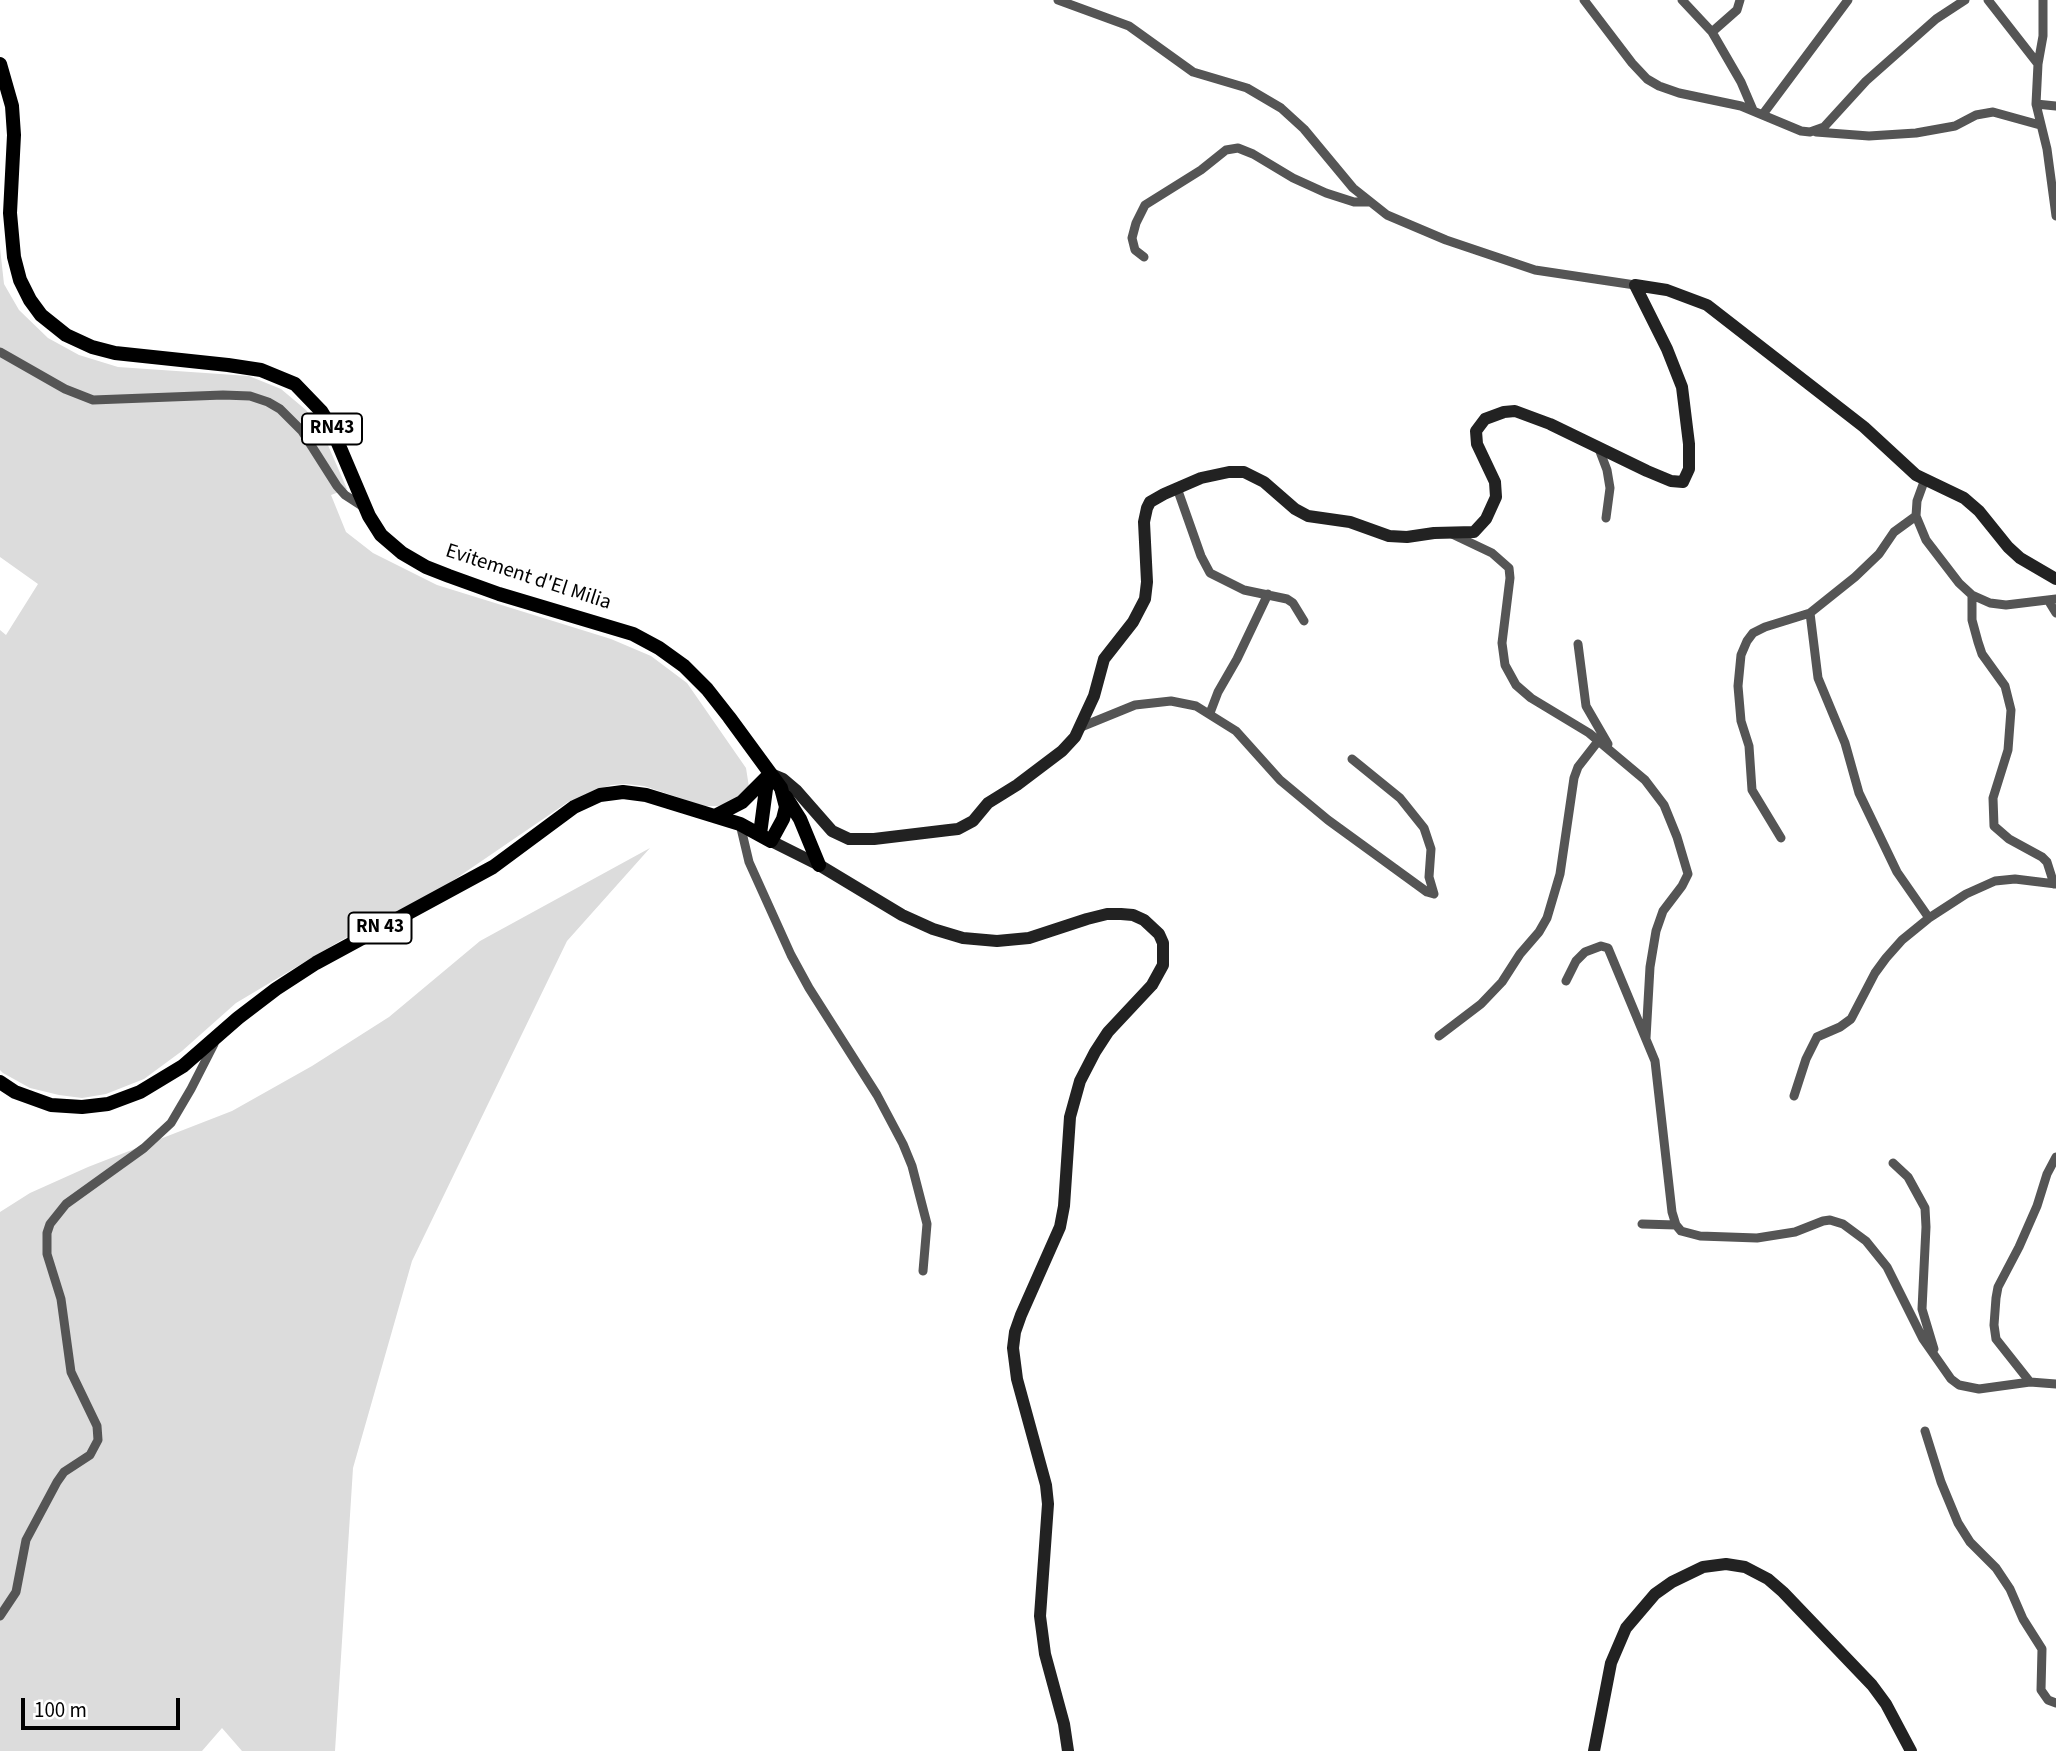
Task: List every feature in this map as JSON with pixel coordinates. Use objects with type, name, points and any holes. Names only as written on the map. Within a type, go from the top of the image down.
[{"type":"main road","name":"Evitement d'El Milia","points":[[0,64],[12,106],[14,135],[10,213],[14,257],[20,280],[41,315],[66,335],[92,347],[114,353],[261,370],[295,384],[321,411],[332,429],[366,509],[381,535],[402,553],[426,567],[499,594],[633,634],[684,666],[744,737],[767,776],[783,792],[800,819],[819,865]]},
{"type":"main road","points":[[715,816],[742,802],[767,776]]},
{"type":"main road","points":[[766,838],[767,776]]},
{"type":"main road","name":"RN 43","points":[[0,1082],[16,1092],[51,1105],[82,1107],[108,1104],[140,1092],[173,1073],[238,1018],[316,963],[492,867],[574,807],[600,796],[623,792],[646,795],[740,824],[766,838]]},
{"type":"main road","points":[[766,838],[785,813],[786,800],[783,792]]},
{"type":"street","points":[[1058,0],[1129,26],[1193,72],[1247,89],[1281,108],[1304,129],[1337,170],[1387,215],[1446,240],[1535,270],[1667,290],[1707,305],[1864,427],[1902,464],[1964,498],[2020,558],[2056,579]]},
{"type":"street","points":[[1584,0],[1647,79],[1669,91],[1753,110],[1801,131],[1869,136],[1916,133],[1955,126],[1976,115],[1993,112],[2040,125]]},
{"type":"street","points":[[1682,0],[1712,32],[1741,82],[1753,110]]},
{"type":"street","points":[[1712,32],[1737,10],[1740,0]]},
{"type":"street","points":[[1763,114],[1848,0]]},
{"type":"street","points":[[1815,132],[1824,127],[1853,92],[1936,19],[1965,0]]},
{"type":"street","points":[[1988,0],[2038,64]]},
{"type":"street","points":[[2043,0],[2043,36],[2038,64],[2036,104],[2049,157],[2056,216]]},
{"type":"street","points":[[2036,104],[2056,106]]},
{"type":"street","points":[[1144,257],[1135,250],[1132,238],[1145,205],[1201,170],[1226,150],[1238,148],[1253,154],[1293,178],[1326,193],[1354,202],[1370,202]]},
{"type":"street","points":[[767,776],[789,783],[832,831],[840,836],[866,839],[958,829],[973,821],[988,803],[1017,785],[1068,746],[1081,727],[1094,696],[1104,659],[1133,622],[1145,599],[1147,582],[1144,522],[1150,502],[1177,488],[1217,474],[1244,472],[1264,482],[1308,516],[1350,522],[1397,537],[1474,532],[1486,519],[1496,497],[1495,482],[1476,438],[1479,425],[1485,419],[1515,411],[1530,415],[1599,449],[1677,482],[1683,482],[1688,474],[1688,433],[1682,387],[1667,349],[1635,285]]},
{"type":"street","points":[[0,352],[65,389],[93,400],[223,395],[250,396],[268,402],[280,409],[302,432],[345,495],[366,509]]},
{"type":"street","points":[[1599,449],[1607,470],[1609,488],[1606,518]]},
{"type":"street","points":[[1925,479],[1917,501],[1916,516],[1926,540],[1959,583],[1972,594],[1990,603],[2006,605],[2052,599],[2056,613]]},
{"type":"street","points":[[1177,488],[1201,556],[1210,573],[1244,590],[1287,599],[1293,603],[1304,621]]},
{"type":"street","points":[[1780,838],[1752,790],[1749,746],[1741,720],[1739,668],[1746,641],[1753,633],[1810,613],[1855,577],[1880,554],[1894,533],[1916,516]]},
{"type":"street","points":[[1447,532],[1492,554],[1509,568],[1502,643],[1505,665],[1516,685],[1531,698],[1599,740],[1644,780],[1664,805],[1680,844],[1688,874],[1682,887],[1663,911],[1654,939],[1646,1040]]},
{"type":"street","points":[[1210,713],[1268,594]]},
{"type":"street","points":[[1794,1096],[1806,1059],[1817,1037],[1840,1027],[1850,1018],[1875,972],[1886,958],[1902,940],[1929,918],[1966,894],[1995,881],[2015,879],[2055,884],[2047,862],[2008,839],[1994,826],[1993,799],[2008,750],[2011,710],[2005,686],[1982,654],[1972,620],[1972,594]]},
{"type":"street","points":[[1810,613],[1818,678],[1845,743],[1859,793],[1897,872],[1929,918]]},
{"type":"street","points":[[1578,644],[1586,706],[1613,752]]},
{"type":"street","points":[[1081,727],[1123,708],[1151,703],[1184,702],[1210,713],[1236,731],[1280,780],[1318,812],[1427,892],[1434,894],[1429,877],[1431,849],[1424,828],[1400,798],[1352,759]]},
{"type":"street","points":[[1439,1036],[1459,1023],[1492,993],[1539,932],[1557,889],[1574,778],[1578,768],[1599,740]]},
{"type":"street","points":[[740,824],[749,862],[791,955],[808,988],[877,1095],[903,1144],[912,1166],[927,1224],[923,1271]]},
{"type":"street","points":[[766,838],[819,865],[902,915],[933,929],[964,938],[998,941],[1029,938],[1087,919],[1121,914],[1144,920],[1159,934],[1163,943],[1163,965],[1152,985],[1108,1032],[1080,1081],[1070,1117],[1065,1206],[1060,1227],[1021,1315],[1014,1340],[1017,1378],[1046,1485],[1048,1504],[1040,1616],[1045,1654],[1064,1724],[1068,1751]]},
{"type":"street","points":[[1566,981],[1576,961],[1585,952],[1607,946],[1655,1061],[1671,1212],[1675,1225],[1681,1231],[1700,1236],[1757,1238],[1795,1232],[1829,1220],[1843,1224],[1866,1241],[1887,1267],[1923,1339],[1951,1378],[1964,1387],[1979,1389],[2030,1382],[2056,1384]]},
{"type":"street","points":[[0,1616],[16,1592],[26,1541],[57,1482],[64,1472],[90,1455],[98,1440],[97,1426],[71,1372],[61,1299],[47,1254],[47,1233],[66,1204],[144,1148],[171,1123],[216,1039]]},
{"type":"street","points":[[2030,1382],[1996,1339],[1996,1298],[1998,1287],[2019,1247],[2056,1157]]},
{"type":"street","points":[[1893,1163],[1908,1177],[1924,1208],[1926,1227],[1922,1309],[1937,1361]]},
{"type":"street","points":[[1642,1224],[1675,1225]]},
{"type":"street","points":[[1926,1432],[1941,1482],[1958,1523],[1970,1542],[1996,1568],[2010,1589],[2023,1619],[2042,1649],[2041,1690],[2048,1700],[2056,1703]]},
{"type":"street","points":[[1594,1751],[1611,1663],[1626,1628],[1655,1594],[1672,1582],[1703,1567],[1726,1563],[1745,1567],[1768,1579],[1783,1592],[1872,1685],[1886,1704],[1911,1751]]},
{"type":"shaded area","points":[[0,248],[4,284],[19,310],[48,338],[79,355],[118,367],[249,376],[281,389],[306,410],[324,436],[347,489],[331,495],[346,532],[373,553],[437,585],[611,639],[651,656],[687,683],[746,768],[749,787],[738,800],[718,806],[704,806],[644,786],[626,784],[611,785],[568,802],[445,886],[340,941],[236,1003],[182,1051],[144,1079],[106,1094],[82,1098],[59,1095],[30,1088],[3,1073],[0,1070],[0,630],[6,635],[38,584],[0,557]]},
{"type":"shaded area","points":[[650,848],[567,941],[412,1261],[353,1468],[335,1751],[242,1751],[222,1728],[202,1751],[0,1751],[0,1212],[30,1193],[88,1167],[232,1111],[312,1066],[389,1017],[480,941]]}]
